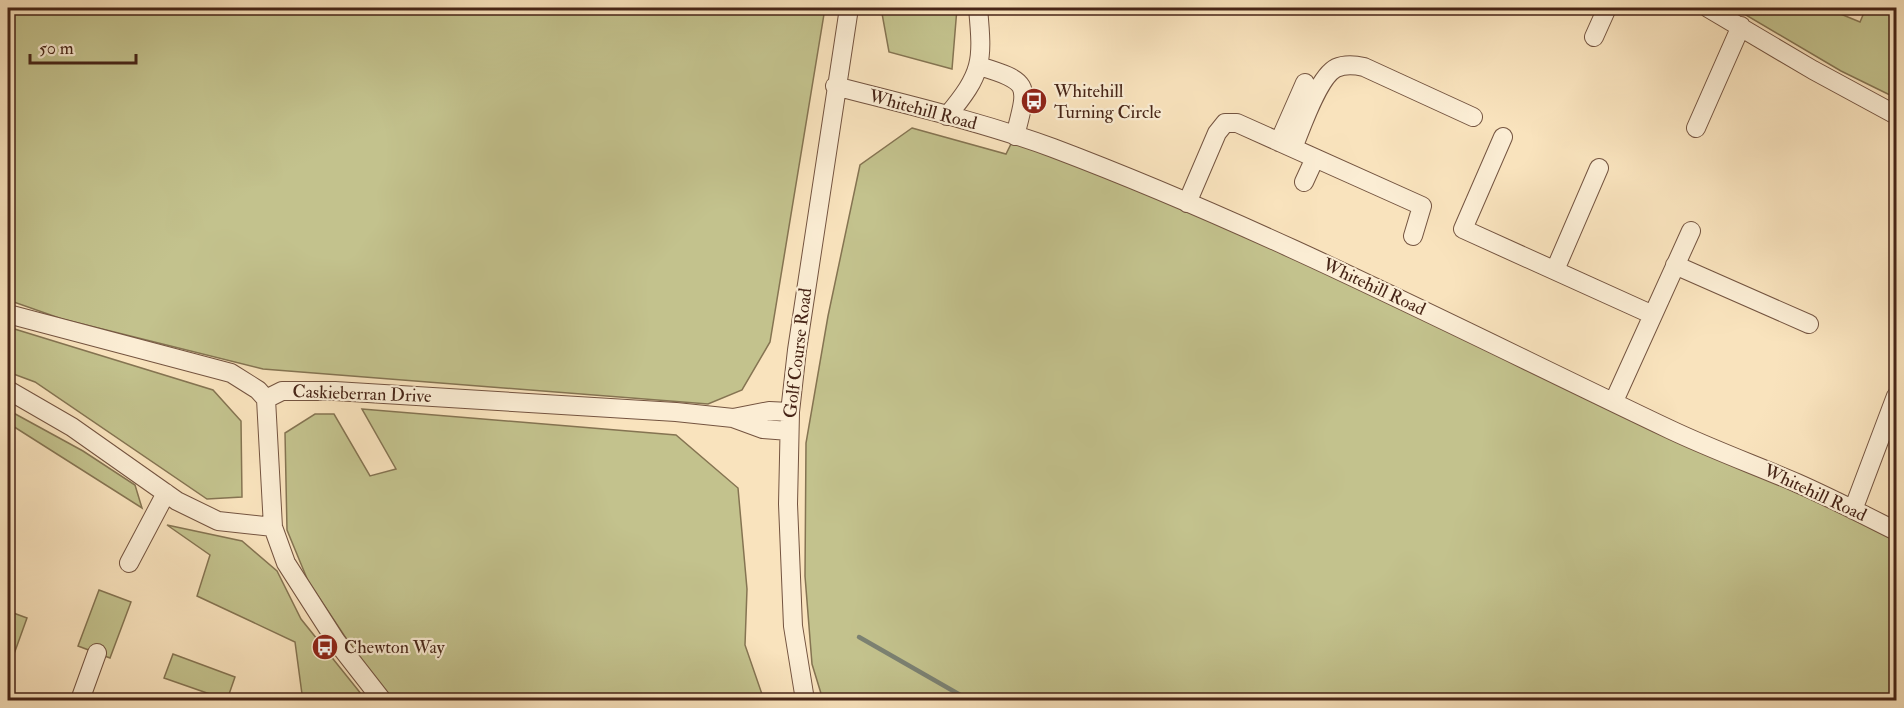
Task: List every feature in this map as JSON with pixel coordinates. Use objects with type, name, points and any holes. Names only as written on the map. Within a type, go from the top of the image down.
[{"type":"street","name":"Golf Course Road","points":[[805,700],[793,626],[788,504],[790,412],[797,350],[849,8]]},
{"type":"street","points":[[947,116],[967,92],[979,66],[981,39],[978,8]]},
{"type":"street","points":[[1594,37],[1607,8]]},
{"type":"street","points":[[1708,8],[1822,75],[1896,115]]},
{"type":"street","points":[[1696,128],[1742,26]]},
{"type":"street","points":[[1286,145],[1323,80],[1335,69],[1350,65],[1364,67],[1473,117]]},
{"type":"street","points":[[979,66],[1008,74],[1021,86],[1024,94],[1023,104],[1015,136]]},
{"type":"street","points":[[1286,145],[1305,83]]},
{"type":"street","name":"Whitehill Road","points":[[836,86],[1015,136],[1187,202],[1383,290],[1672,430],[1801,485],[1896,531]]},
{"type":"street","points":[[1187,202],[1217,133],[1225,123],[1237,123],[1422,206],[1413,236]]},
{"type":"street","points":[[1503,137],[1463,230],[1653,315]]},
{"type":"street","points":[[1304,182],[1315,158]]},
{"type":"street","points":[[1555,270],[1599,168]]},
{"type":"street","points":[[1614,401],[1691,231]]},
{"type":"street","points":[[1675,265],[1809,324]]},
{"type":"street","name":"Caskieberran Drive","points":[[8,314],[231,373],[258,390],[266,399],[282,391],[335,391],[676,412],[733,418],[763,429],[789,431]]},
{"type":"street","points":[[8,390],[72,427],[166,493],[218,522],[273,527]]},
{"type":"street","points":[[1853,510],[1896,396]]},
{"type":"street","points":[[266,399],[273,527],[286,563],[336,642],[382,700]]},
{"type":"street","name":"Caskieberran Drive","points":[[733,418],[768,411],[790,412]]},
{"type":"street","points":[[129,563],[166,493]]},
{"type":"street","points":[[81,700],[97,653]]},
{"type":"shaded area","points":[[8,8],[825,8],[770,342],[742,390],[708,404],[263,369],[62,319],[8,300]]},
{"type":"shaded area","points":[[881,8],[957,8],[952,69],[889,52]]},
{"type":"shaded area","points":[[1734,8],[1826,8],[1860,22],[1866,8],[1896,8],[1896,98],[1841,71]]},
{"type":"shaded area","points":[[912,128],[1006,154],[1015,136],[1051,148],[1896,531],[1896,700],[823,700],[812,664],[805,576],[806,443],[828,316],[860,165]]},
{"type":"shaded area","points":[[8,327],[213,390],[241,421],[242,497],[207,499],[35,382],[8,372]]},
{"type":"shaded area","points":[[362,409],[676,435],[738,488],[747,589],[745,645],[764,700],[387,700],[308,581],[287,530],[285,433],[315,414],[334,414],[370,476],[396,469]]},
{"type":"shaded area","points":[[8,410],[83,451],[135,485],[142,508],[8,423]]},
{"type":"shaded area","points":[[167,525],[242,541],[277,571],[301,619],[366,700],[315,700],[302,694],[295,642],[197,596],[210,555]]},
{"type":"shaded area","points":[[99,590],[131,602],[110,658],[78,646]]},
{"type":"shaded area","points":[[8,611],[27,618],[14,654],[8,652]]},
{"type":"shaded area","points":[[173,654],[235,677],[227,700],[164,678]]},
{"type":"waterway","points":[[859,637],[969,700]]},
{"type":"place","name":"Whitehill Turning Circle","points":[[1034,101]]},
{"type":"place","name":"Chewton Way","points":[[325,647]]}]
